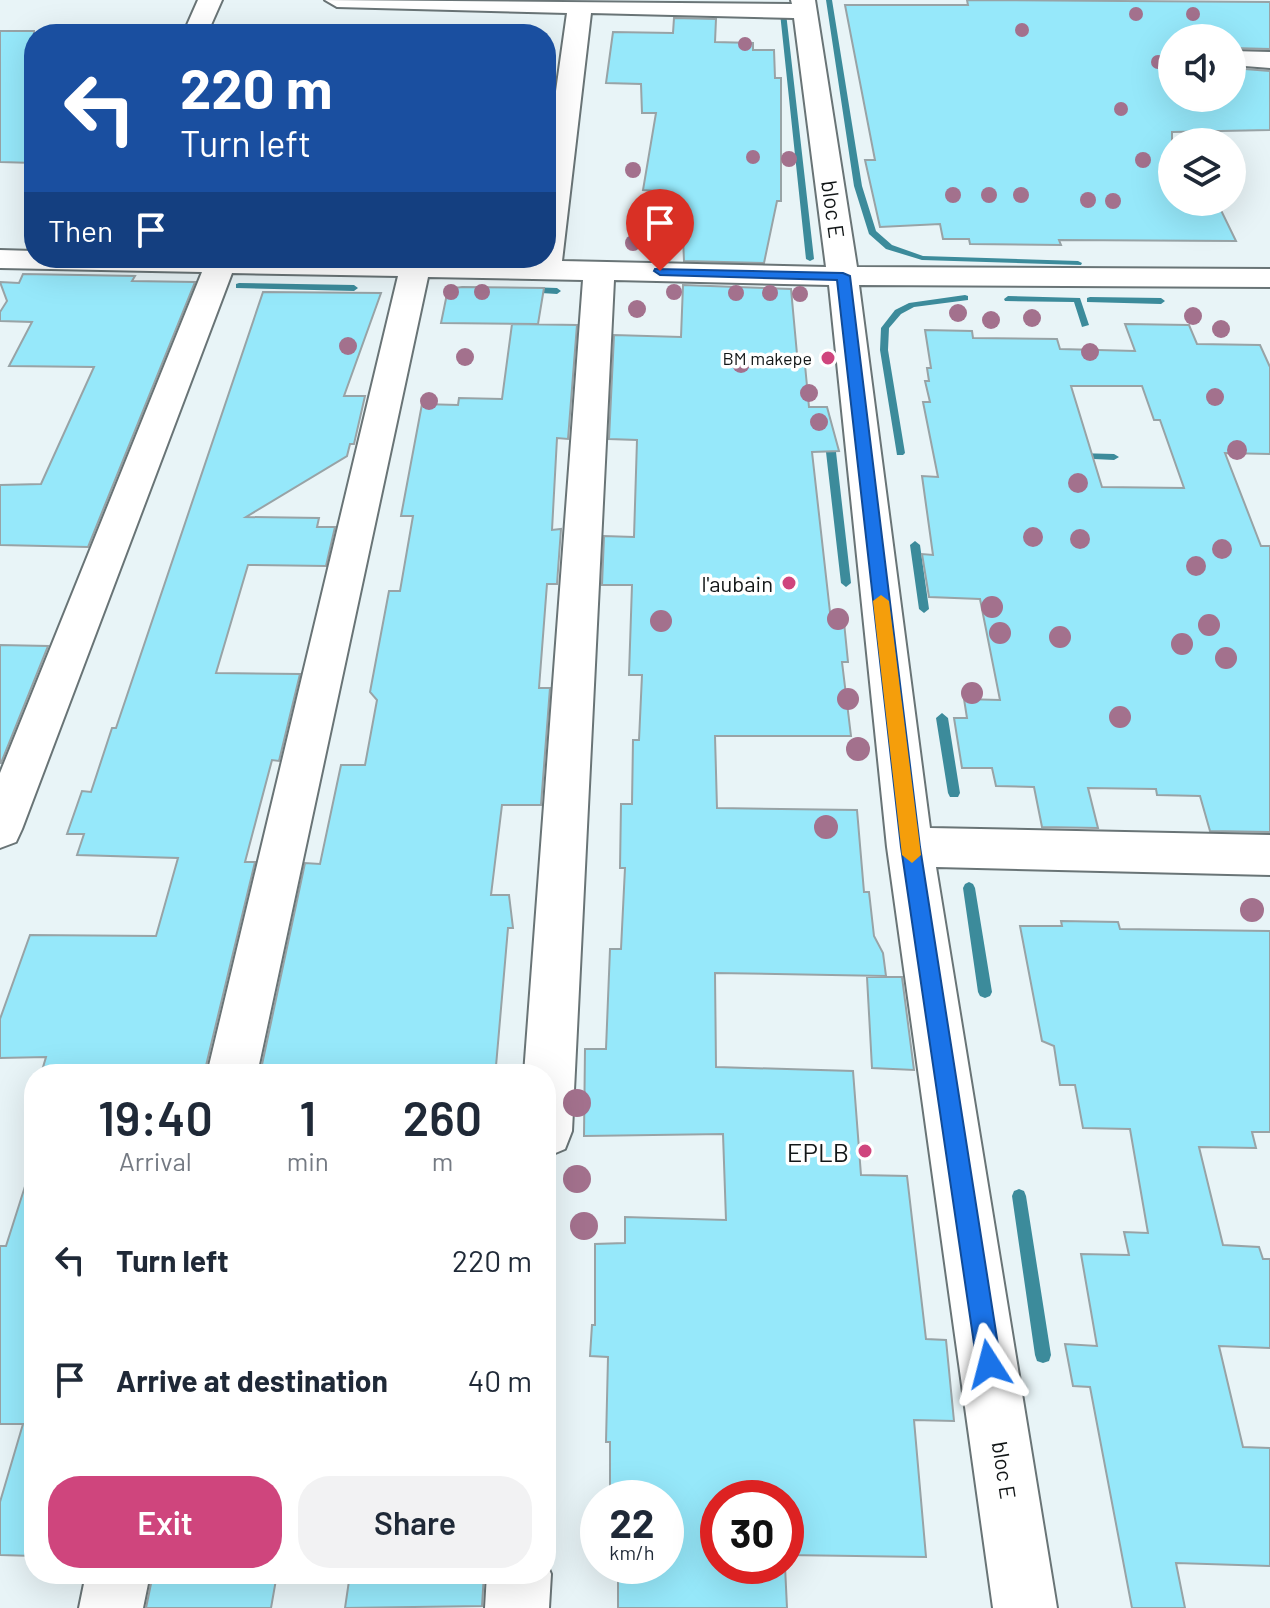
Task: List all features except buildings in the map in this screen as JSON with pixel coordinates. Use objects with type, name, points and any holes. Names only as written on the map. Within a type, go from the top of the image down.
[{"type":"street","points":[[199,24],[210,0]]},
{"type":"street","points":[[337,0],[381,8],[580,2],[803,5]]},
{"type":"street","points":[[556,190],[580,2]]},
{"type":"street","name":"bloc E","points":[[803,5],[843,276],[910,847],[1025,1608]]},
{"type":"street","points":[[1246,59],[1270,60]]},
{"type":"street","points":[[1,260],[24,260]]},
{"type":"street","points":[[0,829],[218,268]]},
{"type":"street","points":[[234,1064],[415,268]]},
{"type":"street","points":[[546,268],[843,276],[1270,278]]},
{"type":"street","points":[[550,1064],[599,269]]},
{"type":"street","points":[[910,847],[1270,855]]},
{"type":"street","points":[[111,1608],[116,1584]]},
{"type":"street","points":[[517,1608],[518,1584]]},
{"type":"waterway","points":[[829,0],[858,186],[872,232],[889,247],[922,258],[1078,263]]},
{"type":"waterway","points":[[783,13],[810,259]]},
{"type":"waterway","points":[[239,286],[354,288]]},
{"type":"waterway","points":[[528,290],[557,291]]},
{"type":"waterway","points":[[900,453],[884,350],[885,328],[898,312],[912,305],[965,298]]},
{"type":"waterway","points":[[1008,299],[1077,300],[1085,325]]},
{"type":"waterway","points":[[1090,300],[1161,301]]},
{"type":"waterway","points":[[831,452],[846,583]]},
{"type":"waterway","points":[[1077,456],[1114,457]]},
{"type":"waterway","points":[[915,545],[924,609]]},
{"type":"waterway","points":[[942,718],[954,793]]},
{"type":"waterway","points":[[969,888],[985,992]]},
{"type":"waterway","points":[[1019,1196],[1043,1355]]},
{"type":"slow traffic","points":[[881,601],[912,855]]},
{"type":"place","name":"BM makepe","points":[[828,358]]},
{"type":"place","name":"l'aubain","points":[[789,583]]},
{"type":"place","name":"EPLB","points":[[865,1151]]},
{"type":"route","points":[[660,271],[843,276],[910,847],[989,1364]]}]
